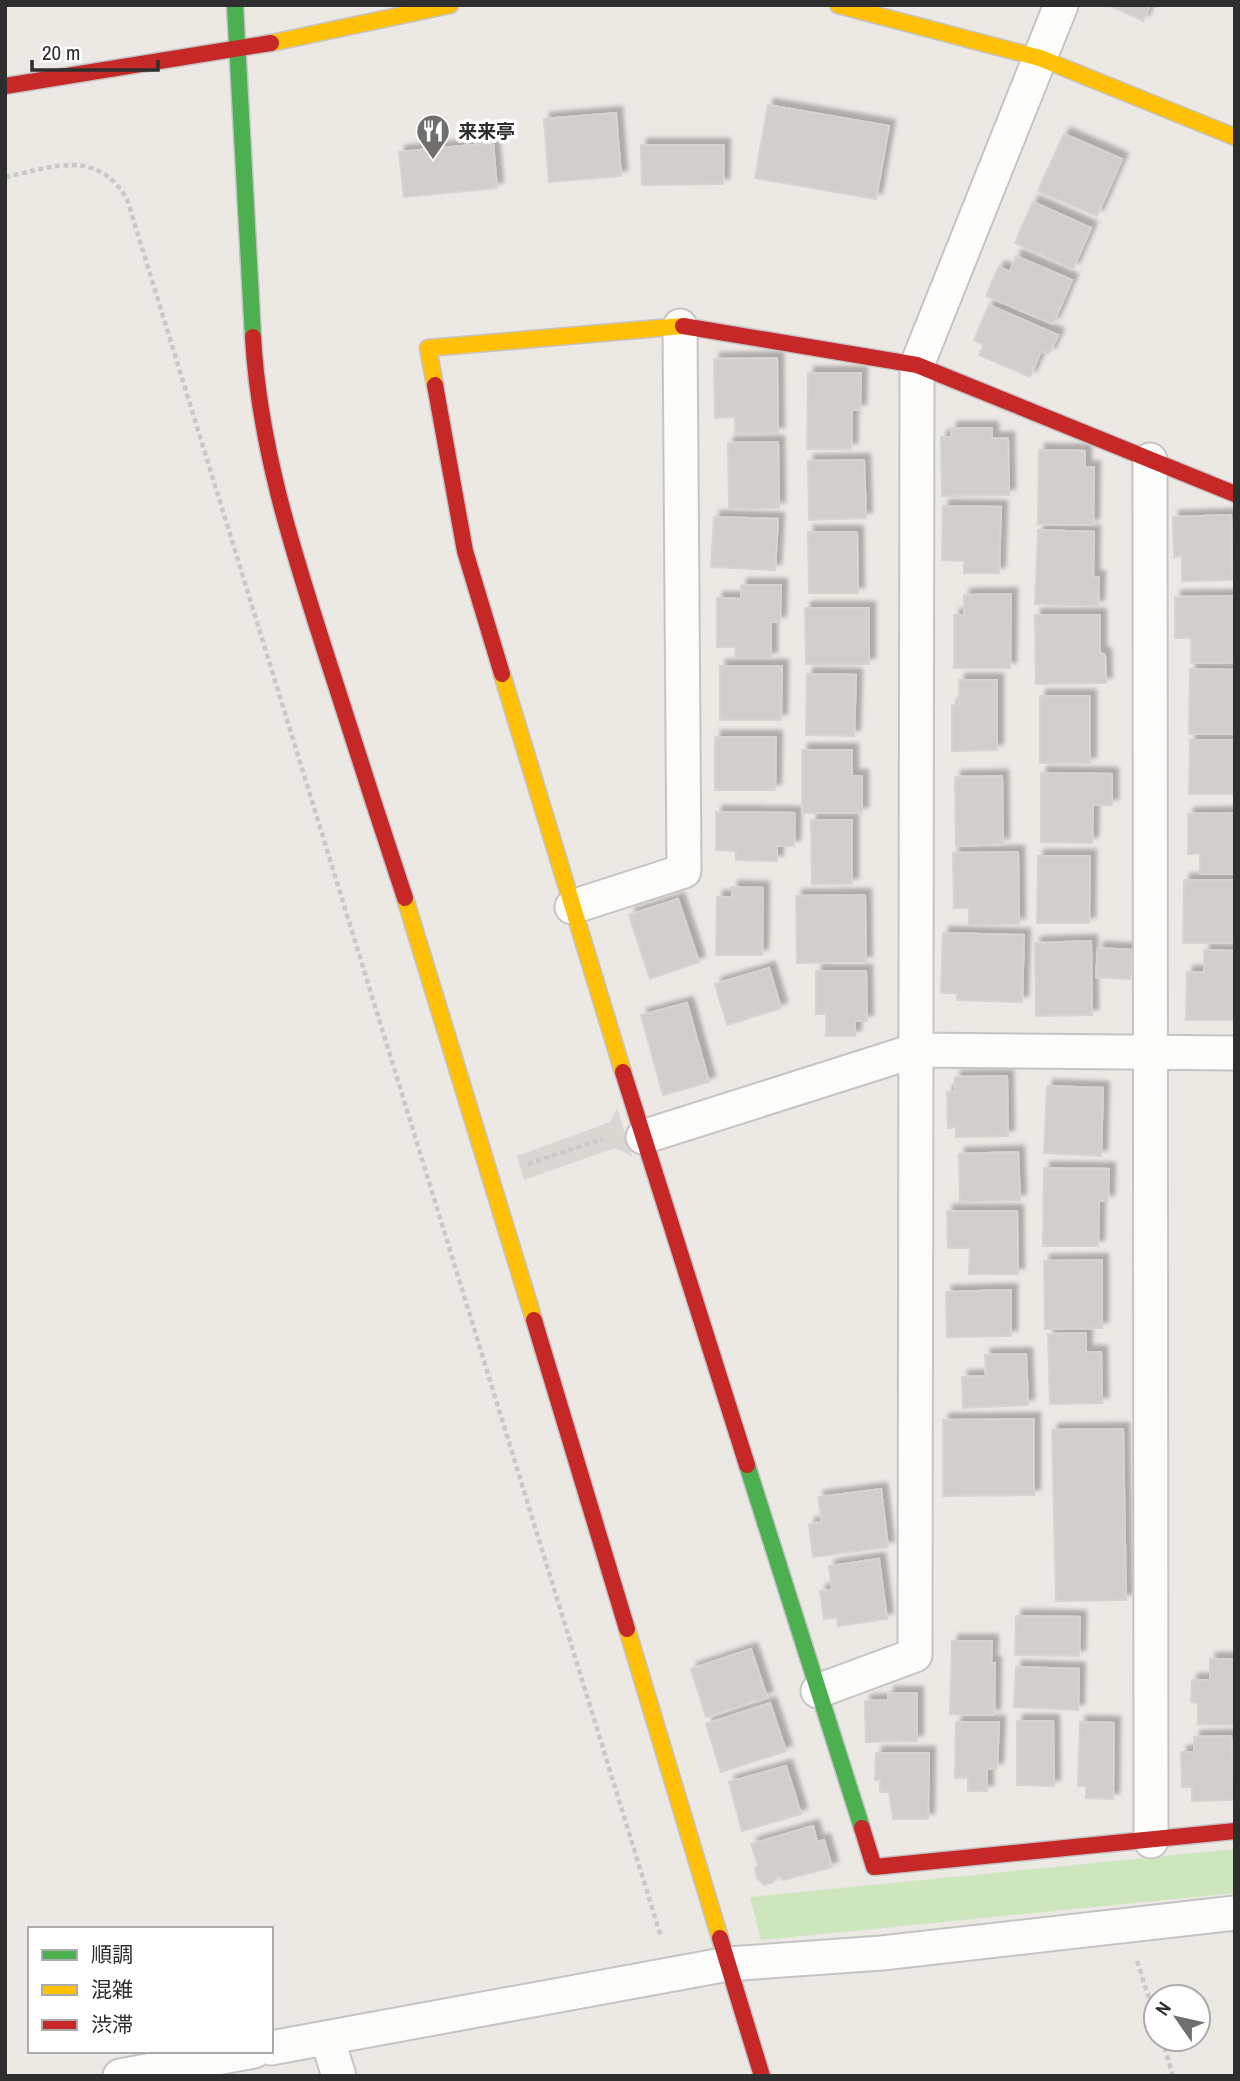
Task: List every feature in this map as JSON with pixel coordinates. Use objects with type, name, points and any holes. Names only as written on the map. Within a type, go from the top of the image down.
[{"type":"street","points":[[235,5],[255,369],[270,463],[299,570],[448,1034],[762,2076]]},
{"type":"street","points":[[5,86],[237,50],[450,5]]},
{"type":"street","points":[[838,5],[1040,58],[1235,137]]},
{"type":"street","points":[[818,1691],[915,1656],[916,365],[1061,5]]},
{"type":"street","points":[[572,907],[684,871],[680,326]]},
{"type":"street","points":[[1235,494],[916,365],[680,326],[428,348],[465,551],[641,1132],[874,1867],[1235,1831]]},
{"type":"street","points":[[1150,460],[1153,1052],[1151,1841]]},
{"type":"street","points":[[641,1132],[917,1050],[1235,1052]]},
{"type":"street","points":[[273,2048],[728,1964],[882,1953],[1235,1913]]},
{"type":"street","points":[[327,2038],[339,2076]]},
{"type":"street","points":[[120,2076],[243,2053]]},
{"type":"path","points":[[5,177],[63,166],[85,165],[104,171],[118,183],[127,199],[673,1975]]},
{"type":"path","points":[[520,1167],[641,1132]]},
{"type":"path","points":[[1126,1924],[1144,1983]]},
{"type":"path","points":[[1166,2053],[1173,2076]]},
{"type":"green space","points":[[1235,1849],[1235,1893],[761,1940],[750,1897]]},
{"type":"shaded area","points":[[617,1108],[632,1156],[615,1148],[524,1180],[517,1156],[610,1122]]},
{"type":"building","points":[[1109,5],[1150,5],[1143,21]]},
{"type":"building","points":[[768,105],[889,126],[876,199],[755,178]]},
{"type":"building","points":[[616,113],[621,176],[549,182],[544,119]]},
{"type":"building","points":[[1064,134],[1122,159],[1097,216],[1038,191]]},
{"type":"building","points":[[493,143],[497,188],[404,197],[399,152]]},
{"type":"building","points":[[641,145],[724,145],[723,184],[642,185]]},
{"type":"building","points":[[1033,202],[1091,228],[1073,269],[1015,243]]},
{"type":"building","points":[[1016,256],[1072,280],[1053,324],[986,296],[999,267],[1010,272]]},
{"type":"building","points":[[989,305],[1058,335],[1049,354],[1041,351],[1030,377],[979,355],[984,345],[974,340]]},
{"type":"building","points":[[777,358],[778,433],[735,433],[735,417],[715,418],[714,359]]},
{"type":"building","points":[[808,373],[861,373],[860,410],[852,410],[851,449],[807,449]]},
{"type":"building","points":[[951,428],[992,428],[992,439],[1008,438],[1009,495],[942,496],[941,437],[951,437]]},
{"type":"building","points":[[778,442],[779,508],[729,509],[728,443]]},
{"type":"building","points":[[1039,450],[1085,451],[1085,468],[1094,467],[1093,525],[1038,524]]},
{"type":"building","points":[[864,460],[866,518],[809,520],[808,461]]},
{"type":"building","points":[[943,506],[1001,507],[999,573],[964,573],[964,561],[942,560]]},
{"type":"building","points":[[1231,515],[1232,580],[1182,581],[1182,556],[1174,557],[1173,517]]},
{"type":"building","points":[[714,517],[778,519],[775,570],[711,567]]},
{"type":"building","points":[[1038,530],[1094,532],[1093,577],[1099,577],[1098,606],[1035,604]]},
{"type":"building","points":[[808,532],[857,532],[858,593],[809,593]]},
{"type":"building","points":[[741,585],[781,585],[780,622],[771,622],[771,658],[735,658],[736,647],[717,647],[717,598],[741,599]]},
{"type":"building","points":[[1011,594],[1010,668],[954,668],[954,615],[964,615],[964,595]]},
{"type":"building","points":[[1235,596],[1235,662],[1191,663],[1191,638],[1175,638],[1175,597]]},
{"type":"building","points":[[805,608],[869,608],[869,664],[806,664]]},
{"type":"building","points":[[1035,615],[1100,615],[1100,653],[1105,655],[1106,683],[1036,684]]},
{"type":"building","points":[[720,666],[782,666],[781,720],[720,720]]},
{"type":"building","points":[[1190,669],[1235,670],[1235,734],[1189,734]]},
{"type":"building","points":[[807,674],[856,675],[854,736],[806,735]]},
{"type":"building","points":[[959,680],[997,680],[997,750],[952,751],[952,705],[959,705]]},
{"type":"building","points":[[1040,696],[1090,696],[1090,763],[1040,763]]},
{"type":"building","points":[[715,737],[776,737],[775,790],[715,790]]},
{"type":"building","points":[[1190,740],[1235,740],[1235,794],[1189,794]]},
{"type":"building","points":[[802,750],[852,750],[852,776],[862,776],[862,813],[802,813]]},
{"type":"building","points":[[1041,773],[1112,774],[1112,805],[1093,805],[1092,843],[1041,842]]},
{"type":"building","points":[[1002,776],[1003,844],[956,846],[955,777]]},
{"type":"building","points":[[716,812],[795,813],[794,846],[777,846],[777,861],[736,860],[736,851],[716,850]]},
{"type":"building","points":[[1235,813],[1235,874],[1200,874],[1200,853],[1188,854],[1188,814]]},
{"type":"building","points":[[811,820],[852,820],[852,884],[812,884]]},
{"type":"building","points":[[1018,852],[1019,924],[969,925],[969,908],[954,908],[953,853]]},
{"type":"building","points":[[1038,856],[1090,856],[1089,923],[1037,923]]},
{"type":"building","points":[[1184,880],[1235,880],[1235,943],[1183,943]]},
{"type":"building","points":[[732,887],[763,888],[762,955],[716,955],[717,897],[732,897]]},
{"type":"building","points":[[865,895],[866,962],[797,963],[796,896]]},
{"type":"building","points":[[678,899],[699,962],[650,979],[629,915]]},
{"type":"building","points":[[943,933],[1024,935],[1022,1002],[957,1000],[957,993],[941,993]]},
{"type":"building","points":[[1091,941],[1092,1015],[1036,1016],[1035,943]]},
{"type":"building","points":[[1098,948],[1132,950],[1130,979],[1096,977]]},
{"type":"building","points":[[1204,950],[1235,951],[1235,1020],[1186,1020],[1187,972],[1204,972]]},
{"type":"building","points":[[769,968],[781,1008],[727,1025],[715,984]]},
{"type":"building","points":[[816,971],[866,971],[867,1021],[855,1021],[855,1036],[826,1036],[826,1014],[816,1014]]},
{"type":"building","points":[[687,1003],[709,1082],[663,1095],[641,1015]]},
{"type":"building","points":[[1007,1076],[1008,1136],[956,1137],[956,1127],[948,1128],[947,1092],[955,1092],[955,1077]]},
{"type":"building","points":[[1047,1086],[1103,1088],[1101,1156],[1044,1153]]},
{"type":"building","points":[[1018,1152],[1020,1200],[960,1202],[959,1154]]},
{"type":"building","points":[[1044,1168],[1109,1169],[1108,1201],[1099,1201],[1098,1246],[1043,1246]]},
{"type":"building","points":[[947,1211],[1017,1211],[1018,1274],[969,1274],[970,1248],[948,1248]]},
{"type":"building","points":[[1102,1260],[1102,1328],[1045,1329],[1044,1261]]},
{"type":"building","points":[[1011,1290],[1011,1336],[947,1337],[946,1292]]},
{"type":"building","points":[[1086,1333],[1086,1352],[1101,1352],[1102,1403],[1050,1404],[1048,1334]]},
{"type":"building","points":[[1026,1354],[1028,1405],[963,1408],[962,1377],[986,1376],[985,1355]]},
{"type":"building","points":[[1034,1419],[1034,1495],[943,1496],[943,1420]]},
{"type":"building","points":[[1123,1429],[1126,1600],[1056,1601],[1052,1430]]},
{"type":"building","points":[[881,1489],[888,1547],[813,1557],[809,1524],[822,1522],[818,1497]]},
{"type":"building","points":[[879,1559],[887,1619],[838,1626],[837,1617],[824,1619],[820,1591],[832,1590],[829,1566]]},
{"type":"building","points":[[1016,1616],[1080,1617],[1079,1656],[1015,1655]]},
{"type":"building","points":[[952,1641],[992,1641],[991,1663],[995,1663],[994,1715],[950,1714]]},
{"type":"building","points":[[751,1649],[767,1697],[706,1717],[691,1669]]},
{"type":"building","points":[[1210,1659],[1235,1659],[1235,1725],[1198,1724],[1198,1703],[1191,1702],[1192,1680],[1210,1680]]},
{"type":"building","points":[[1016,1667],[1079,1669],[1078,1710],[1014,1707]]},
{"type":"building","points":[[888,1693],[917,1693],[917,1741],[866,1742],[865,1701],[888,1700]]},
{"type":"building","points":[[770,1703],[786,1751],[721,1772],[706,1724]]},
{"type":"building","points":[[1017,1721],[1053,1721],[1054,1786],[1017,1785]]},
{"type":"building","points":[[956,1722],[999,1722],[997,1769],[987,1769],[987,1791],[968,1791],[968,1778],[955,1778]]},
{"type":"building","points":[[1080,1722],[1114,1723],[1113,1799],[1086,1798],[1086,1786],[1078,1786]]},
{"type":"building","points":[[1231,1736],[1235,1800],[1192,1801],[1192,1787],[1182,1787],[1181,1752],[1194,1752],[1194,1737]]},
{"type":"building","points":[[876,1753],[929,1753],[928,1819],[893,1819],[889,1792],[880,1792],[880,1779],[875,1780]]},
{"type":"building","points":[[786,1766],[801,1814],[742,1831],[729,1782]]},
{"type":"building","points":[[813,1826],[817,1842],[824,1840],[832,1867],[784,1880],[778,1876],[772,1883],[764,1885],[757,1878],[755,1869],[758,1865],[751,1844]]},
{"type":"traffic: fast","points":[[235,5],[253,337]]},
{"type":"traffic: fast","points":[[747,1465],[862,1828]]},
{"type":"traffic: slow","points":[[271,43],[450,5]]},
{"type":"traffic: slow","points":[[838,5],[1040,58],[1235,137]]},
{"type":"traffic: slow","points":[[435,385],[428,348],[683,326]]},
{"type":"traffic: slow","points":[[502,674],[623,1072]]},
{"type":"traffic: slow","points":[[405,898],[534,1320]]},
{"type":"traffic: slow","points":[[627,1629],[720,1938]]},
{"type":"traffic: jam","points":[[5,86],[271,43]]},
{"type":"traffic: jam","points":[[683,326],[917,365],[1235,494]]},
{"type":"traffic: jam","points":[[253,337],[262,418],[279,498],[405,898]]},
{"type":"traffic: jam","points":[[435,385],[465,551],[502,674]]},
{"type":"traffic: jam","points":[[623,1072],[747,1465]]},
{"type":"traffic: jam","points":[[534,1320],[627,1629]]},
{"type":"traffic: jam","points":[[862,1828],[874,1867],[1235,1831]]},
{"type":"traffic: jam","points":[[720,1938],[762,2076]]},
{"type":"place","name":"来来亭","points":[[433,161]]}]
